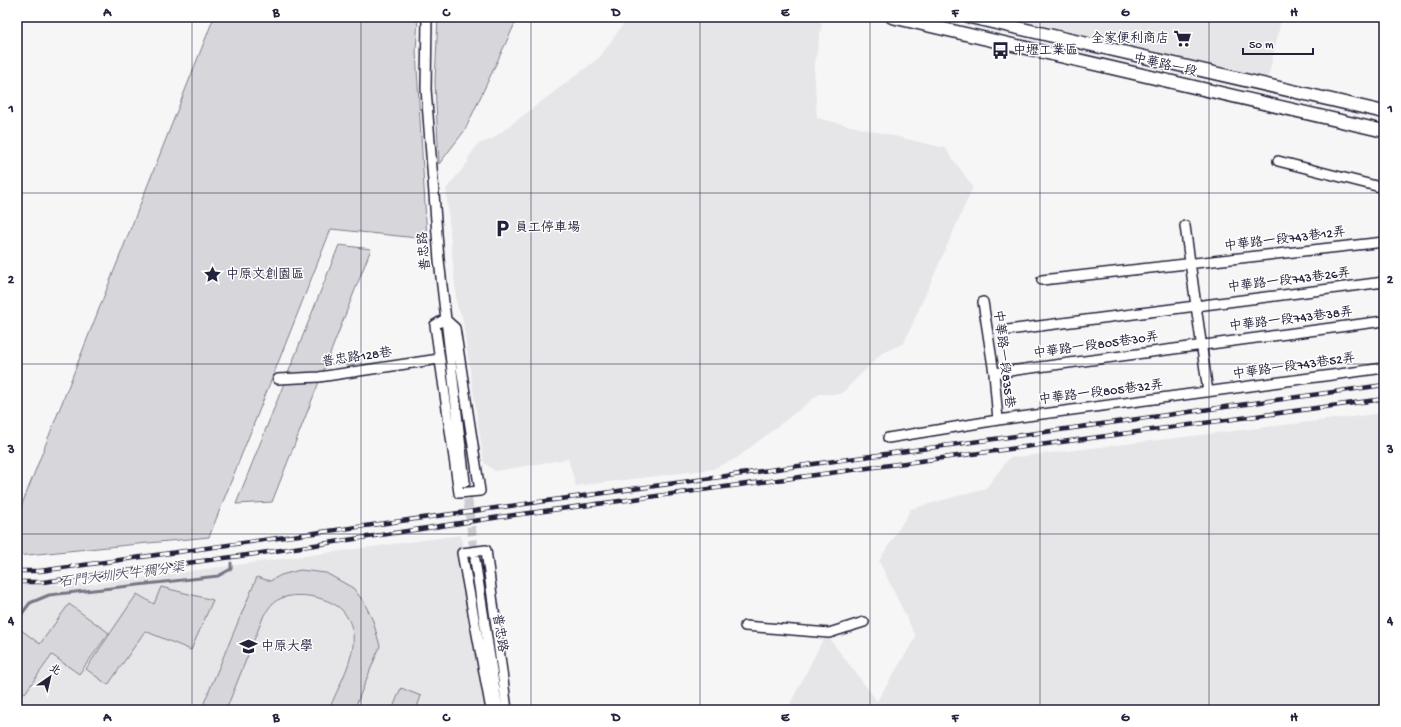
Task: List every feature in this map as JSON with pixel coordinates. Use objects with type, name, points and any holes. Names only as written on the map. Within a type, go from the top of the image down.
[{"type":"main road","name":"中華路一段","points":[[892,17],[1384,131]]},
{"type":"main road","name":"中華路一段","points":[[970,17],[1384,112]]},
{"type":"street","name":"普忠路","points":[[427,17],[426,89],[445,319],[465,482]]},
{"type":"street","points":[[1278,161],[1384,188]]},
{"type":"street","points":[[1185,226],[1208,392]]},
{"type":"street","name":"中華路一段743巷12弄","points":[[1042,280],[1190,265],[1384,242]]},
{"type":"street","name":"中華路一段743巷26弄","points":[[1008,330],[1384,282]]},
{"type":"street","name":"中華路一段835巷","points":[[983,302],[994,373],[998,420]]},
{"type":"street","points":[[445,319],[455,328],[480,491],[459,493],[439,359],[435,325],[445,319]]},
{"type":"street","name":"中華路一段743巷38弄","points":[[1202,345],[1384,321]]},
{"type":"street","name":"中華路一段805巷30弄","points":[[994,373],[1202,345]]},
{"type":"street","name":"普忠路128巷","points":[[278,379],[320,377],[439,359]]},
{"type":"street","name":"中華路一段743巷52弄","points":[[1208,392],[1384,368]]},
{"type":"street","name":"中華路一段805巷32弄","points":[[888,438],[998,420],[1208,392]]},
{"type":"street","points":[[491,710],[462,553],[486,550],[507,710]]},
{"type":"street","name":"普忠路","points":[[475,560],[498,710]]},
{"type":"street","points":[[745,626],[830,633],[864,622]]},
{"type":"shaded area","name":"中原文創園區","points":[[214,17],[418,17],[416,51],[427,239],[331,229],[209,537],[17,556],[17,517]]},
{"type":"shaded area","points":[[438,17],[518,17],[465,130],[439,164],[435,82]]},
{"type":"shaded area","points":[[628,17],[804,17],[822,22],[814,68],[817,118],[945,148],[973,187],[904,343],[882,353],[841,394],[819,394],[737,458],[713,469],[576,486],[568,459],[495,471],[484,463],[462,316],[457,307],[446,189],[468,162],[468,158],[478,144],[492,139],[600,57]]},
{"type":"shaded area","points":[[1007,17],[1282,17],[1268,78]]},
{"type":"shaded area","points":[[339,245],[371,249],[272,502],[236,504]]},
{"type":"shaded area","points":[[1384,413],[1384,710],[787,710],[826,634],[877,701],[916,637],[879,561],[911,509],[986,488],[1009,458]]},
{"type":"shaded area","name":"中原大學","points":[[461,535],[487,710],[17,710],[17,585],[93,584]]},
{"type":"shaded area","points":[[300,570],[326,573],[353,588],[364,602],[373,621],[380,646],[354,710],[329,710],[352,653],[353,635],[349,621],[342,610],[336,605],[318,598],[299,595],[289,596],[273,603],[264,615],[226,710],[201,710],[257,577],[270,581],[281,575]]},
{"type":"shaded area","points":[[161,587],[213,600],[191,650],[145,631],[108,685],[86,669],[137,594],[154,604]]},
{"type":"shaded area","points":[[69,604],[109,633],[79,674],[52,655],[25,693],[17,687],[17,627],[40,644]]},
{"type":"shaded area","points":[[401,688],[421,696],[416,710],[392,710]]},
{"type":"waterway","name":"石門大圳大牛稠分渠","points":[[17,620],[30,603],[49,595],[218,576],[231,569],[231,563]]},
{"type":"tunnel","points":[[466,486],[475,558]]},
{"type":"railway","points":[[17,571],[40,571],[1384,385]]},
{"type":"railway","points":[[17,582],[43,582],[255,554],[500,517],[1384,399]]},
{"type":"place","name":"全家便利商店","points":[[1182,39]]},
{"type":"place","name":"中壢工業區","points":[[1000,51]]},
{"type":"place","name":"員工停車場","points":[[502,228]]},
{"type":"place","name":"中原文創園區","points":[[213,275]]},
{"type":"place","name":"中原大學","points":[[248,647]]}]
